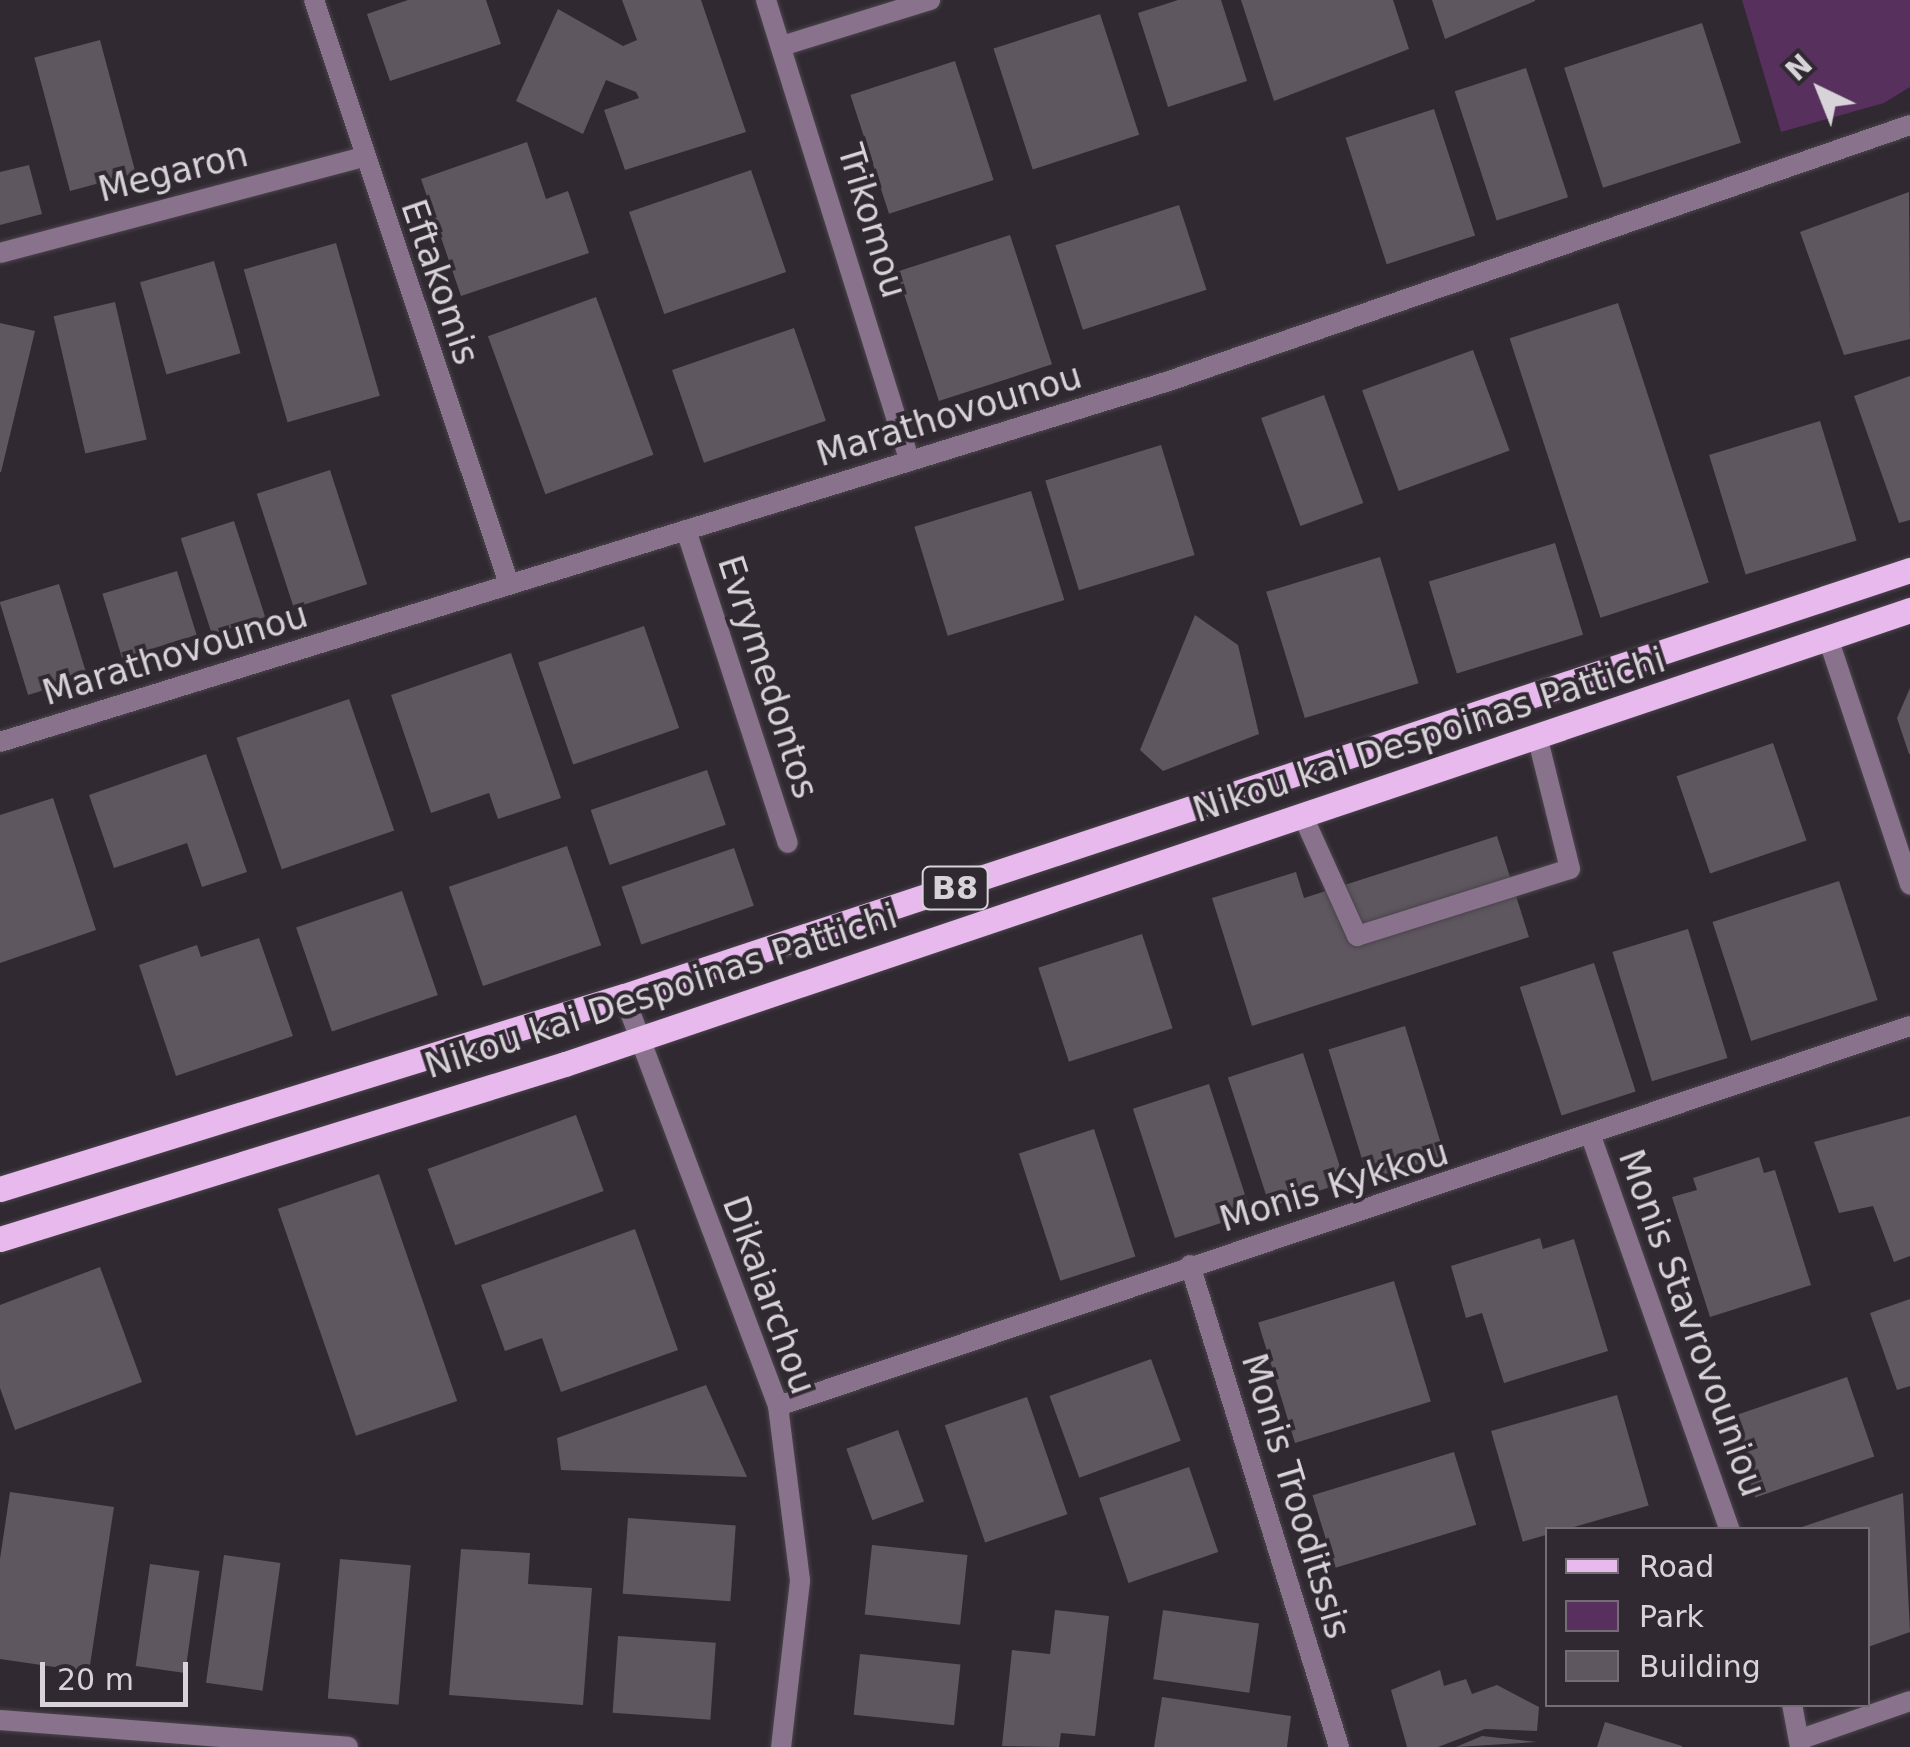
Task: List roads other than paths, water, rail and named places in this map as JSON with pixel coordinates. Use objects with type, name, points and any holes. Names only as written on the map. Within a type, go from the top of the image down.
[{"type":"main road","name":"Nikou kai Despoinas Pattichi","points":[[0,1188],[624,996],[1910,570]]},
{"type":"main road","name":"Nikou kai Despoinas Pattichi","points":[[0,1239],[638,1037],[1910,610]]},
{"type":"street","name":"Eftakomis","points":[[314,0],[363,158],[509,584]]},
{"type":"street","name":"Trikomou","points":[[766,0],[785,45],[910,462]]},
{"type":"street","points":[[785,45],[930,0]]},
{"type":"street","name":"Marathovounou","points":[[0,742],[910,462],[1910,125]]},
{"type":"street","name":"Megaron","points":[[0,253],[363,158]]},
{"type":"street","name":"Evrymedontos","points":[[686,530],[788,843]]},
{"type":"street","points":[[1828,638],[1910,885]]},
{"type":"street","points":[[1302,814],[1357,936],[1570,869],[1537,736]]},
{"type":"street","name":"Dikaiarchou","points":[[624,996],[778,1406],[800,1581],[781,1747]]},
{"type":"street","name":"Monis Kykkou","points":[[778,1406],[1190,1265],[1592,1139],[1910,1026]]},
{"type":"street","name":"Monis Stavrovouniou","points":[[1592,1139],[1729,1527]]},
{"type":"street","name":"Monis Trooditssis","points":[[1190,1265],[1339,1747]]},
{"type":"street","points":[[1793,1707],[1802,1743],[1910,1702]]},
{"type":"street","points":[[0,1720],[348,1747]]}]
